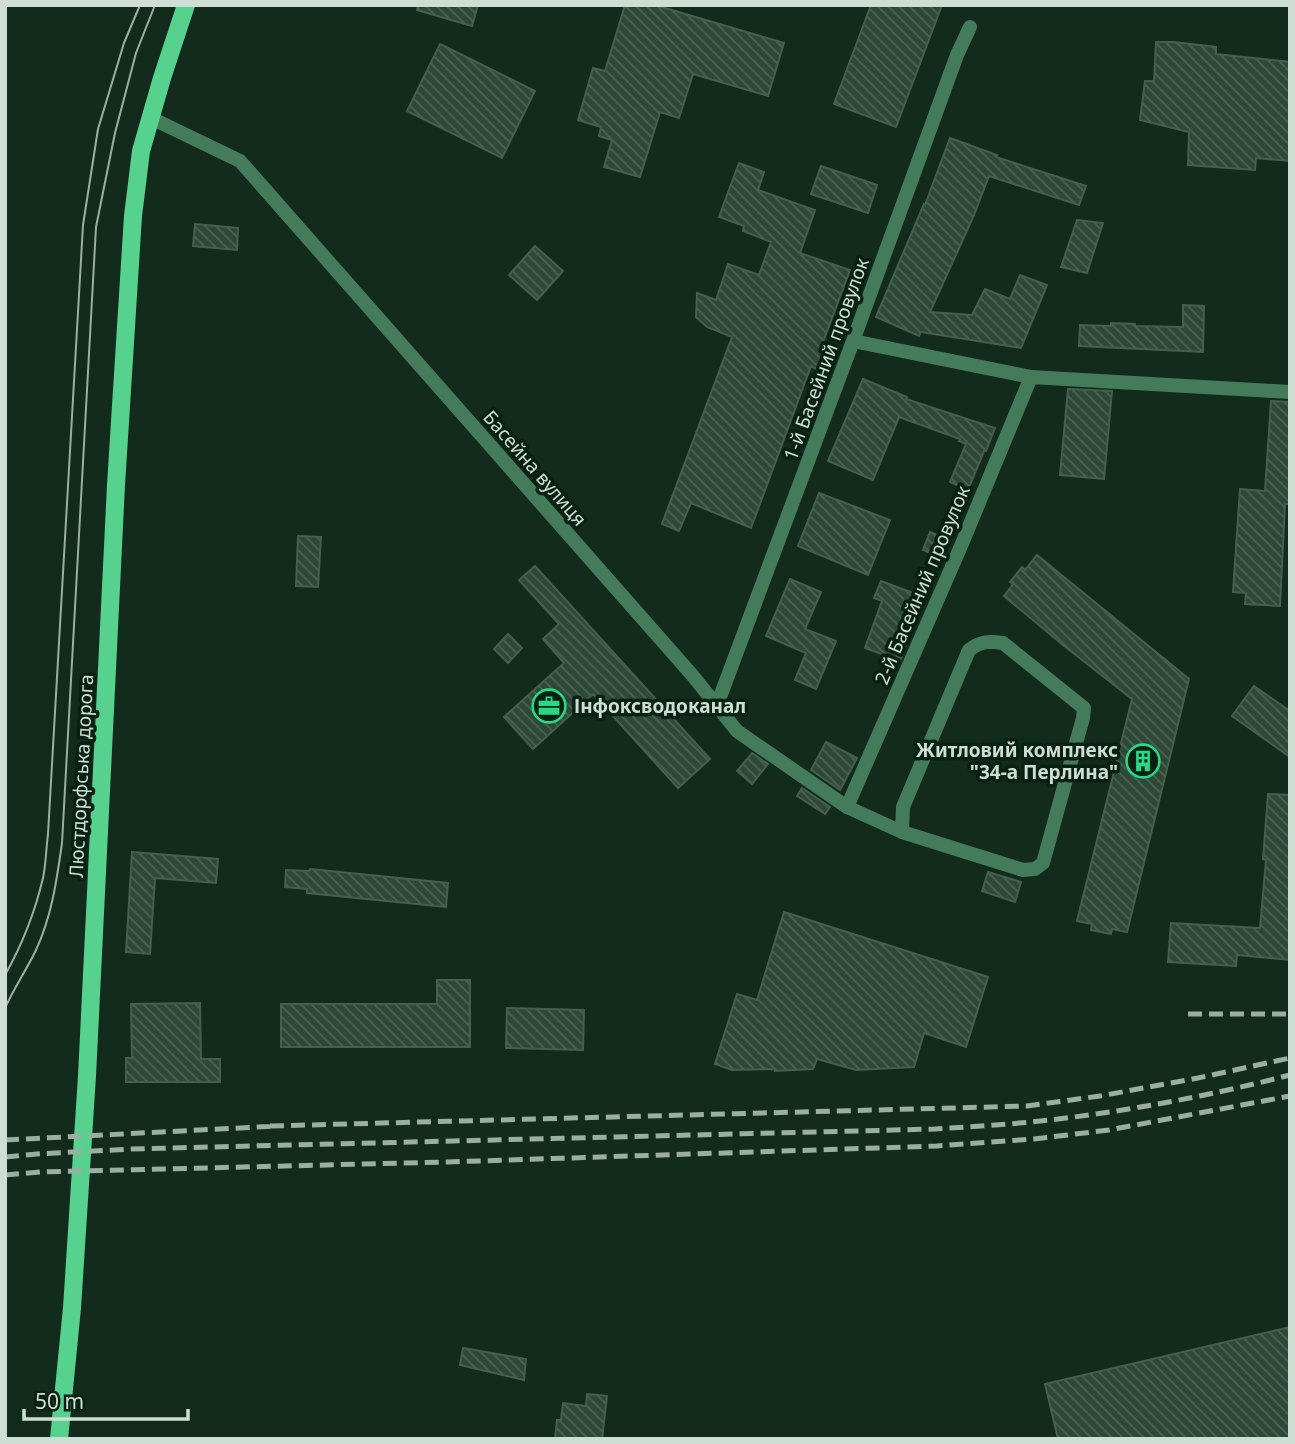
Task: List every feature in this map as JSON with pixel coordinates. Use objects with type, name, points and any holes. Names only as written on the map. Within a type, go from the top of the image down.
[{"type":"main road","name":"Люстдорфська дорога","points":[[59,1439],[72,1308],[87,1076],[132,216],[141,150],[186,5]]},
{"type":"street","name":"1-й Басейний провулок","points":[[717,705],[970,26]]},
{"type":"street","name":"Басейна вулиця","points":[[151,118],[240,161],[693,676],[737,731],[847,807],[902,832],[1023,870],[1035,869],[1043,863],[1084,708],[1003,643],[980,642],[970,650],[903,807],[902,832]]},
{"type":"street","points":[[853,341],[1031,377],[1290,392]]},
{"type":"street","name":"2-й Басейний провулок","points":[[847,807],[961,546],[1031,377]]},
{"type":"building","points":[[418,5],[478,5],[472,26],[417,10]]},
{"type":"building","points":[[625,5],[655,5],[784,43],[768,96],[693,74],[679,118],[660,112],[640,177],[604,167],[612,140],[599,136],[601,127],[578,120],[593,68],[605,71]]},
{"type":"building","points":[[871,5],[942,5],[896,127],[834,104]]},
{"type":"building","points":[[1156,42],[1216,47],[1216,54],[1290,62],[1290,161],[1256,158],[1255,170],[1188,165],[1189,132],[1140,120],[1145,81],[1154,81]]},
{"type":"building","points":[[440,44],[535,91],[502,158],[407,111]]},
{"type":"building","points":[[950,138],[997,155],[996,157],[1086,186],[1079,205],[989,176],[930,312],[972,315],[985,289],[1010,299],[1020,275],[1047,285],[1021,348],[921,332],[919,336],[876,317],[925,205]]},
{"type":"building","points":[[739,163],[764,172],[758,190],[815,210],[800,253],[850,270],[823,342],[826,343],[816,369],[811,366],[751,528],[691,503],[679,531],[662,524],[732,337],[707,327],[696,317],[697,293],[716,300],[728,264],[759,275],[771,242],[743,231],[744,226],[719,217]]},
{"type":"building","points":[[821,166],[877,185],[868,213],[811,194]]},
{"type":"building","points":[[1077,220],[1103,223],[1087,273],[1061,267]]},
{"type":"building","points":[[195,224],[238,228],[237,250],[193,246]]},
{"type":"building","points":[[535,246],[563,271],[537,300],[509,275]]},
{"type":"building","points":[[1183,305],[1204,306],[1203,352],[1079,346],[1080,325],[1111,326],[1111,323],[1183,327]]},
{"type":"building","points":[[863,379],[907,397],[906,399],[995,428],[968,490],[950,482],[966,444],[959,441],[960,439],[899,417],[873,480],[828,461]]},
{"type":"building","points":[[1068,389],[1112,391],[1104,479],[1060,475]]},
{"type":"building","points":[[1271,401],[1290,402],[1290,504],[1285,504],[1280,606],[1245,604],[1246,593],[1233,592],[1240,489],[1265,491]]},
{"type":"building","points":[[819,493],[890,520],[868,575],[798,546]]},
{"type":"building","points":[[930,532],[948,540],[940,557],[923,550]]},
{"type":"building","points":[[298,536],[321,537],[318,587],[296,586]]},
{"type":"building","name":"Житловий комплекс \"34-а Перлина\"","points":[[1037,555],[1189,679],[1127,932],[1112,929],[1111,934],[1091,930],[1092,924],[1077,921],[1132,699],[1004,596],[1013,584],[1010,582],[1022,567],[1025,570]]},
{"type":"building","name":"Інфоксводоканал","points":[[535,566],[710,759],[678,788],[593,694],[533,749],[504,717],[564,663],[543,639],[559,624],[519,580]]},
{"type":"building","points":[[790,579],[821,592],[805,629],[836,641],[816,689],[795,680],[806,653],[766,636]]},
{"type":"building","points":[[881,581],[924,597],[900,661],[865,648],[882,601],[874,598]]},
{"type":"building","points":[[508,634],[522,648],[508,663],[494,649]]},
{"type":"building","points":[[1254,686],[1290,711],[1290,757],[1232,716]]},
{"type":"building","points":[[826,742],[857,758],[840,790],[811,770]]},
{"type":"building","points":[[752,753],[768,764],[752,784],[737,771]]},
{"type":"building","points":[[802,788],[830,807],[825,814],[797,796]]},
{"type":"building","points":[[1268,794],[1290,795],[1290,960],[1237,955],[1236,966],[1168,962],[1171,923],[1260,928]]},
{"type":"building","points":[[132,852],[218,859],[216,883],[155,878],[150,954],[126,952]]},
{"type":"building","points":[[310,869],[448,883],[446,907],[307,893],[307,889],[285,887],[286,870]]},
{"type":"building","points":[[988,872],[1021,882],[1015,902],[982,891]]},
{"type":"building","points":[[784,912],[988,977],[966,1047],[924,1033],[914,1067],[856,1070],[817,1059],[813,1069],[775,1071],[732,1070],[715,1064],[737,994],[757,1000]]},
{"type":"building","points":[[437,980],[470,980],[470,1047],[281,1047],[281,1004],[437,1004]]},
{"type":"building","points":[[200,1003],[201,1059],[220,1059],[220,1082],[126,1082],[126,1058],[132,1058],[131,1004]]},
{"type":"building","points":[[507,1008],[584,1010],[583,1050],[506,1048]]},
{"type":"building","points":[[1290,1327],[1290,1439],[1058,1439],[1045,1384]]},
{"type":"building","points":[[463,1348],[526,1359],[524,1380],[460,1365]]},
{"type":"building","points":[[587,1394],[607,1396],[602,1439],[555,1439],[557,1420],[561,1420],[563,1403],[586,1406]]},
{"type":"tram line","points":[[5,975],[32,916],[43,878],[48,834],[83,225],[98,129],[124,43],[140,5]]},
{"type":"tram line","points":[[5,1008],[42,937],[53,897],[62,843],[96,227],[115,133],[136,53],[155,5]]},
{"type":"railway","points":[[1188,1014],[1290,1014]]},
{"type":"railway","points":[[270,1126],[1027,1106],[1100,1096],[1290,1058]]},
{"type":"railway","points":[[5,1157],[131,1149],[935,1129],[1031,1122],[1129,1109],[1290,1075]]},
{"type":"railway","points":[[5,1175],[937,1146],[1109,1130],[1290,1096]]},
{"type":"railway","points":[[5,1140],[278,1126]]},
{"type":"place","name":"Інфоксводоканал","points":[[549,706]]},
{"type":"place","name":"Житловий комплекс \"34-а Перлина\"","points":[[1143,761]]}]
